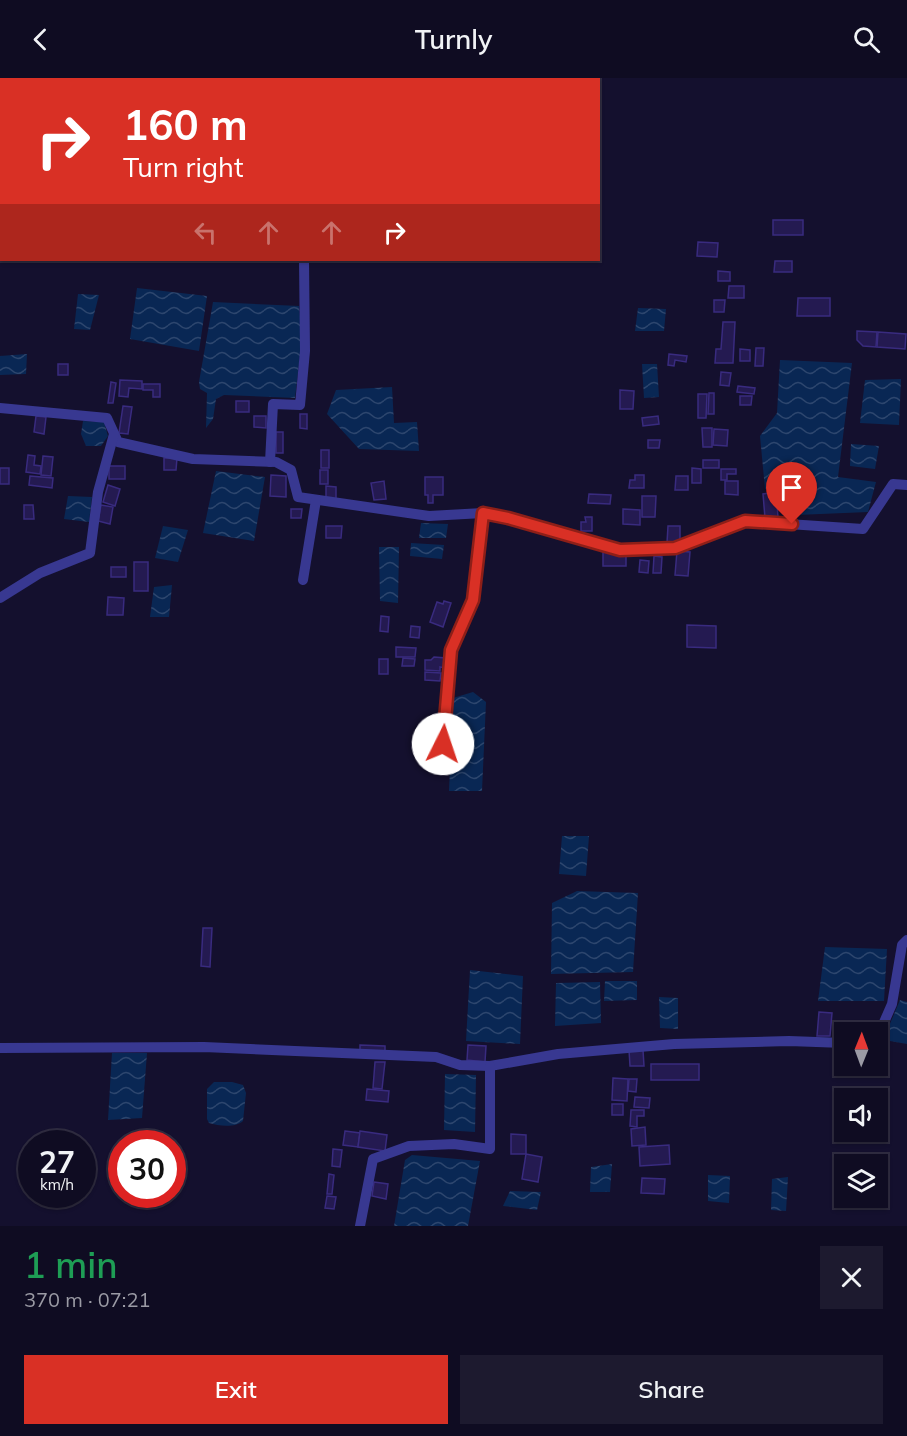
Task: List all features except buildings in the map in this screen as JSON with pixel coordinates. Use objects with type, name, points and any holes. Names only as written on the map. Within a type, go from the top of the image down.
[{"type":"street","points":[[270,462],[273,404],[300,405],[305,351],[304,261]]},
{"type":"street","points":[[0,408],[107,418],[118,442],[193,459],[276,462],[291,470],[298,497],[429,516],[483,513],[620,550],[675,548],[745,521],[863,529],[893,483],[907,484]]},
{"type":"street","points":[[0,598],[40,573],[90,553],[98,492],[114,434]]},
{"type":"street","points":[[303,580],[316,500]]},
{"type":"street","points":[[443,744],[451,650],[473,600],[483,513]]},
{"type":"street","points":[[884,1022],[892,1004],[902,945],[907,940]]},
{"type":"street","points":[[0,1048],[204,1047],[436,1057],[460,1065],[490,1066],[558,1054],[674,1044],[789,1041],[834,1043]]},
{"type":"street","points":[[360,1226],[373,1160],[409,1146],[454,1144],[490,1149],[490,1066]]},
{"type":"water","points":[[137,288],[207,296],[199,351],[130,339]]},
{"type":"water","points":[[78,294],[99,295],[90,330],[74,329]]},
{"type":"water","points":[[213,302],[299,306],[302,338],[295,398],[224,395],[216,399],[213,419],[206,428],[207,393],[200,389],[199,382]]},
{"type":"water","points":[[638,308],[666,309],[664,331],[635,331]]},
{"type":"water","points":[[27,354],[26,374],[0,375],[0,356]]},
{"type":"water","points":[[780,360],[852,363],[838,477],[876,482],[868,512],[796,515],[792,491],[765,489],[760,436],[777,413]]},
{"type":"water","points":[[642,364],[657,364],[659,397],[644,398]]},
{"type":"water","points":[[901,379],[899,425],[860,423],[865,380]]},
{"type":"water","points":[[392,387],[394,423],[417,422],[419,451],[359,449],[327,414],[336,390]]},
{"type":"water","points":[[83,421],[104,422],[108,436],[101,446],[86,446],[81,434]]},
{"type":"water","points":[[851,444],[879,446],[875,469],[850,466]]},
{"type":"water","points":[[216,471],[265,477],[254,541],[203,533]]},
{"type":"water","points":[[68,496],[92,497],[89,522],[64,519]]},
{"type":"water","points":[[421,523],[448,524],[446,538],[419,538]]},
{"type":"water","points":[[163,526],[188,530],[178,562],[155,558]]},
{"type":"water","points":[[411,543],[444,545],[442,559],[410,556]]},
{"type":"water","points":[[379,547],[399,547],[398,603],[380,601]]},
{"type":"water","points":[[172,585],[169,617],[150,617],[154,587]]},
{"type":"water","points":[[473,692],[486,702],[482,791],[449,791],[453,698]]},
{"type":"water","points":[[562,836],[589,836],[586,876],[559,874]]},
{"type":"water","points":[[577,891],[638,893],[633,972],[551,974],[552,903]]},
{"type":"water","points":[[825,947],[887,949],[884,1001],[818,1001]]},
{"type":"water","points":[[470,970],[523,976],[520,1044],[466,1041]]},
{"type":"water","points":[[605,981],[637,981],[637,1000],[604,1001]]},
{"type":"water","points":[[600,982],[601,1023],[555,1026],[556,983]]},
{"type":"water","points":[[659,997],[678,998],[678,1029],[660,1028]]},
{"type":"water","points":[[900,1000],[907,1002],[907,1044],[890,1041],[889,1026]]},
{"type":"water","points":[[112,1053],[147,1053],[142,1118],[108,1120]]},
{"type":"water","points":[[445,1074],[476,1075],[475,1132],[444,1130]]},
{"type":"water","points":[[214,1082],[232,1082],[243,1085],[246,1093],[243,1121],[231,1126],[209,1123],[207,1089]]},
{"type":"water","points":[[412,1155],[480,1161],[468,1226],[394,1226],[405,1160]]},
{"type":"water","points":[[612,1164],[610,1192],[590,1192],[591,1167]]},
{"type":"water","points":[[708,1175],[730,1176],[729,1203],[708,1201]]},
{"type":"water","points":[[788,1177],[786,1211],[771,1210],[772,1179]]},
{"type":"water","points":[[510,1191],[541,1192],[537,1210],[503,1206]]},
{"type":"route","points":[[443,744],[451,650],[473,600],[483,513],[620,550],[675,548],[745,521],[792,524]]}]
